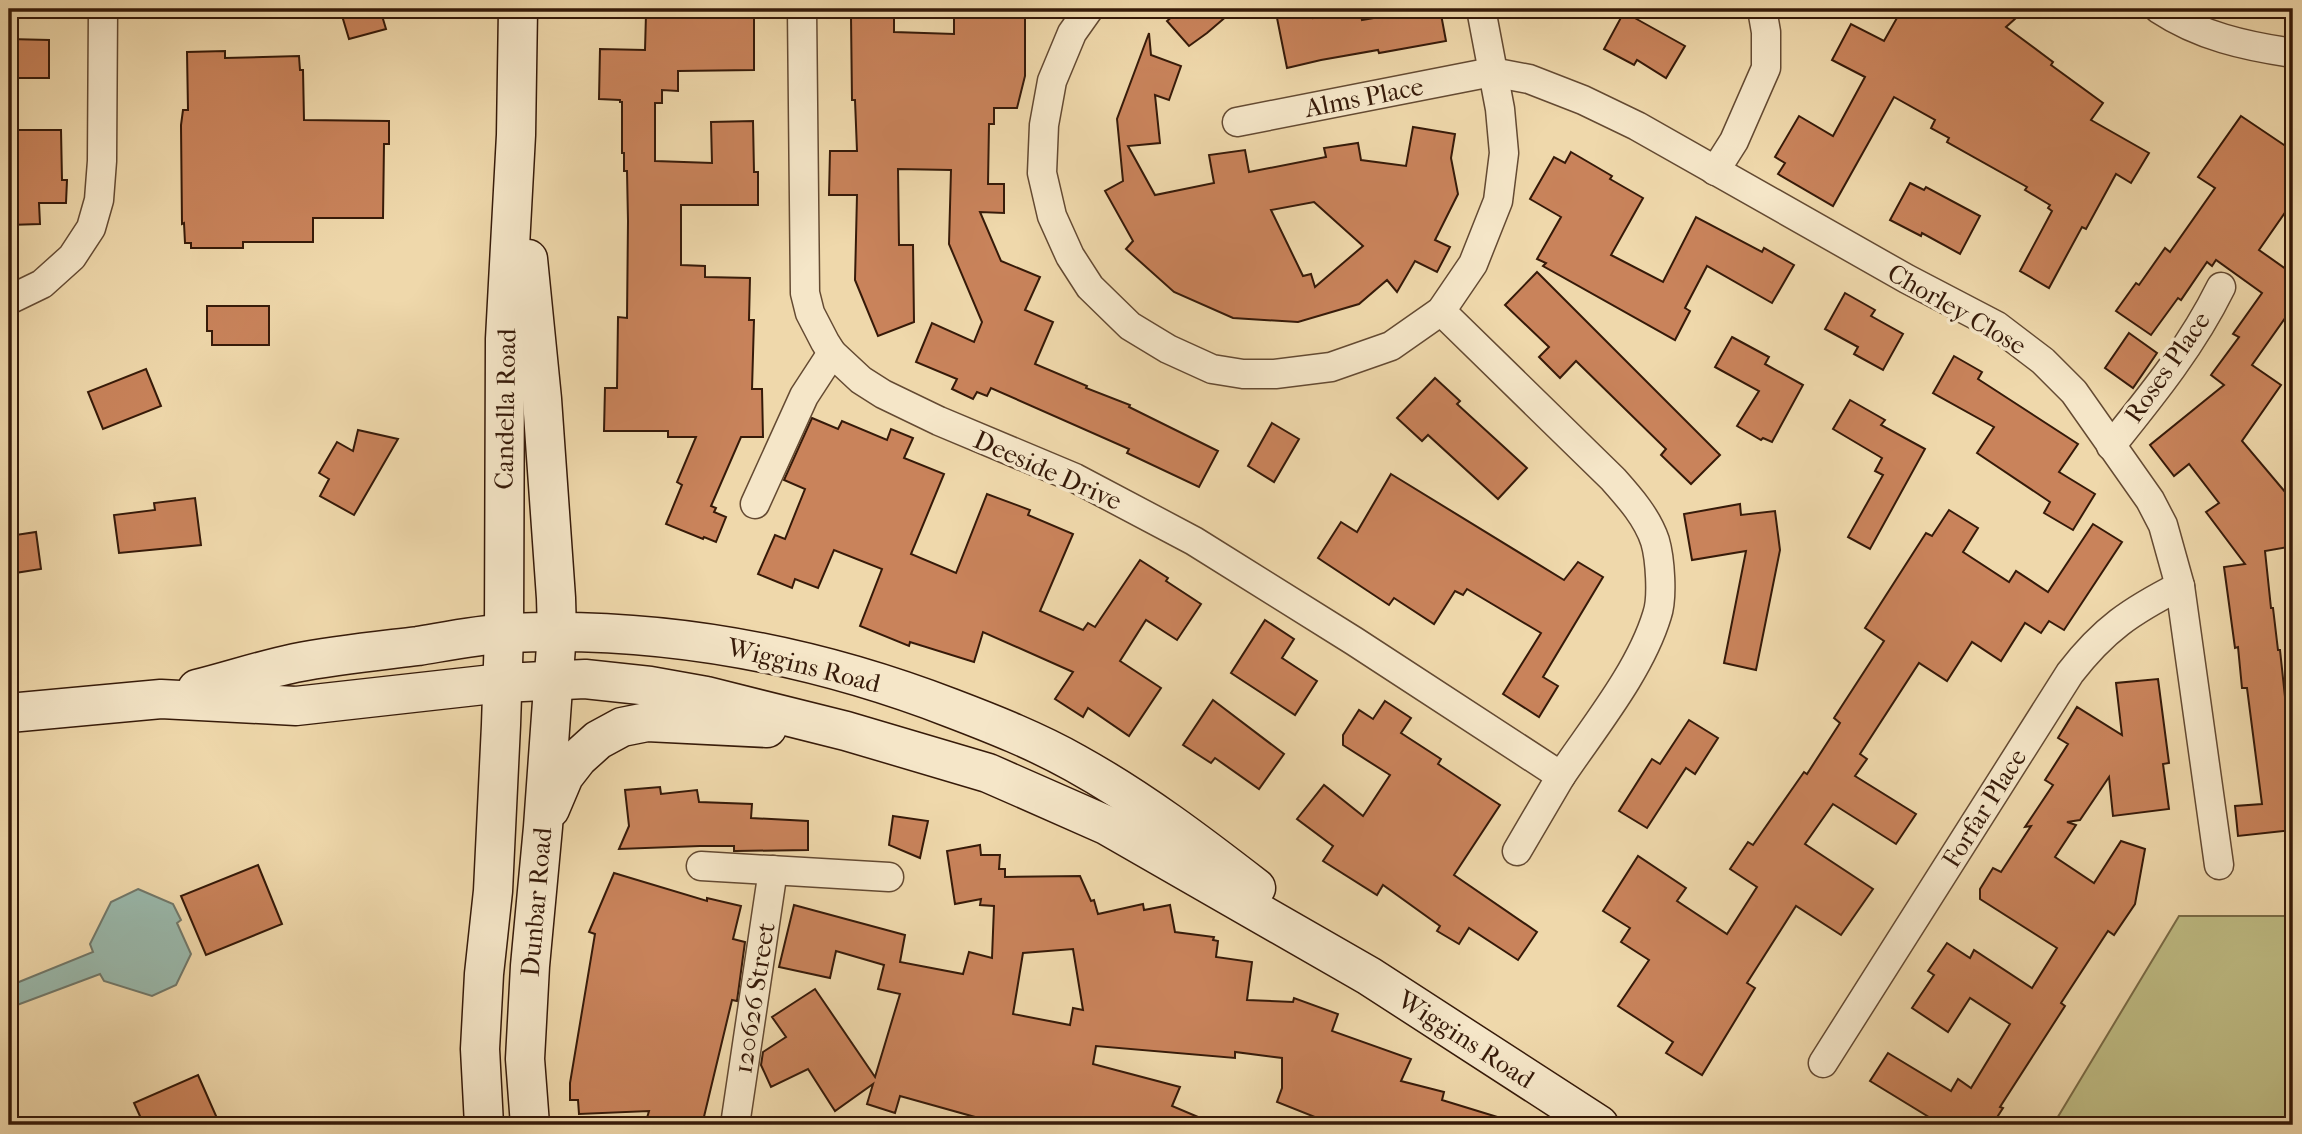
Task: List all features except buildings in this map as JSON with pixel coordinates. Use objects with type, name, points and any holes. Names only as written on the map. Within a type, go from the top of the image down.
[{"type":"street","points":[[9,300],[42,284],[72,257],[91,228],[99,200],[102,161],[103,9]]},
{"type":"street","name":"Candella Road","points":[[502,683],[505,339],[516,135],[518,9]]},
{"type":"street","name":"Deeside Drive","points":[[802,9],[805,293],[816,326],[832,353],[861,380],[883,394],[939,421],[1075,478],[1194,541],[1354,640],[1560,776]]},
{"type":"street","points":[[1089,9],[1072,33],[1052,81],[1044,125],[1042,173],[1052,216],[1070,256],[1090,287],[1130,326],[1168,349],[1212,369],[1242,374],[1275,374],[1331,367],[1391,346],[1441,311],[1473,264],[1499,201],[1504,153],[1500,109],[1481,9]]},
{"type":"street","points":[[1715,171],[1734,141],[1766,68],[1766,32],[1762,9]]},
{"type":"street","points":[[2159,9],[2174,19],[2218,38],[2293,53]]},
{"type":"street","name":"Alms Place","points":[[1237,122],[1492,72]]},
{"type":"street","name":"Chorley Close","points":[[1492,72],[1529,79],[1583,100],[1637,127],[1997,326],[2043,361],[2074,392],[2150,500],[2164,525],[2180,586],[2219,865]]},
{"type":"street","name":"Candella Road","points":[[516,135],[542,399],[556,598],[557,632],[553,680]]},
{"type":"street","name":"Roses Place","points":[[2111,446],[2172,370],[2221,287]]},
{"type":"street","points":[[1441,311],[1613,479],[1638,508],[1655,541],[1660,579],[1658,613],[1639,659],[1560,776],[1517,851]]},
{"type":"street","points":[[755,504],[804,396],[832,353]]},
{"type":"street","name":"Forfar Place","points":[[1823,1063],[2070,673],[2090,647],[2117,623],[2180,586]]},
{"type":"street","name":"Wiggins Road","points":[[161,699],[294,663],[504,634],[557,632],[643,635],[717,643],[779,655],[910,692],[992,724],[1074,762],[1182,831],[1369,976]]},
{"type":"street","name":"Wiggins Road","points":[[9,713],[161,699],[296,706],[502,683],[585,679],[706,696],[846,731],[988,773],[1107,825],[1369,976],[1599,1125]]},
{"type":"street","name":"Dunbar Road","points":[[530,1125],[525,1059],[553,680]]},
{"type":"street","name":"Dunbar Road","points":[[484,1125],[480,1049],[484,974],[493,891],[502,683]]},
{"type":"street","points":[[543,827],[564,776],[578,758],[598,740],[622,727],[647,722],[846,731]]},
{"type":"street","points":[[701,866],[890,877]]},
{"type":"street","name":"120626 Street","points":[[735,1125],[773,870]]},
{"type":"shaded area","points":[[138,889],[173,904],[181,920],[177,923],[191,954],[176,985],[152,996],[104,981],[100,974],[9,1008],[9,986],[93,952],[90,944],[111,902]]},
{"type":"shaded area","points":[[2179,916],[2293,916],[2293,1125],[2053,1125]]}]
